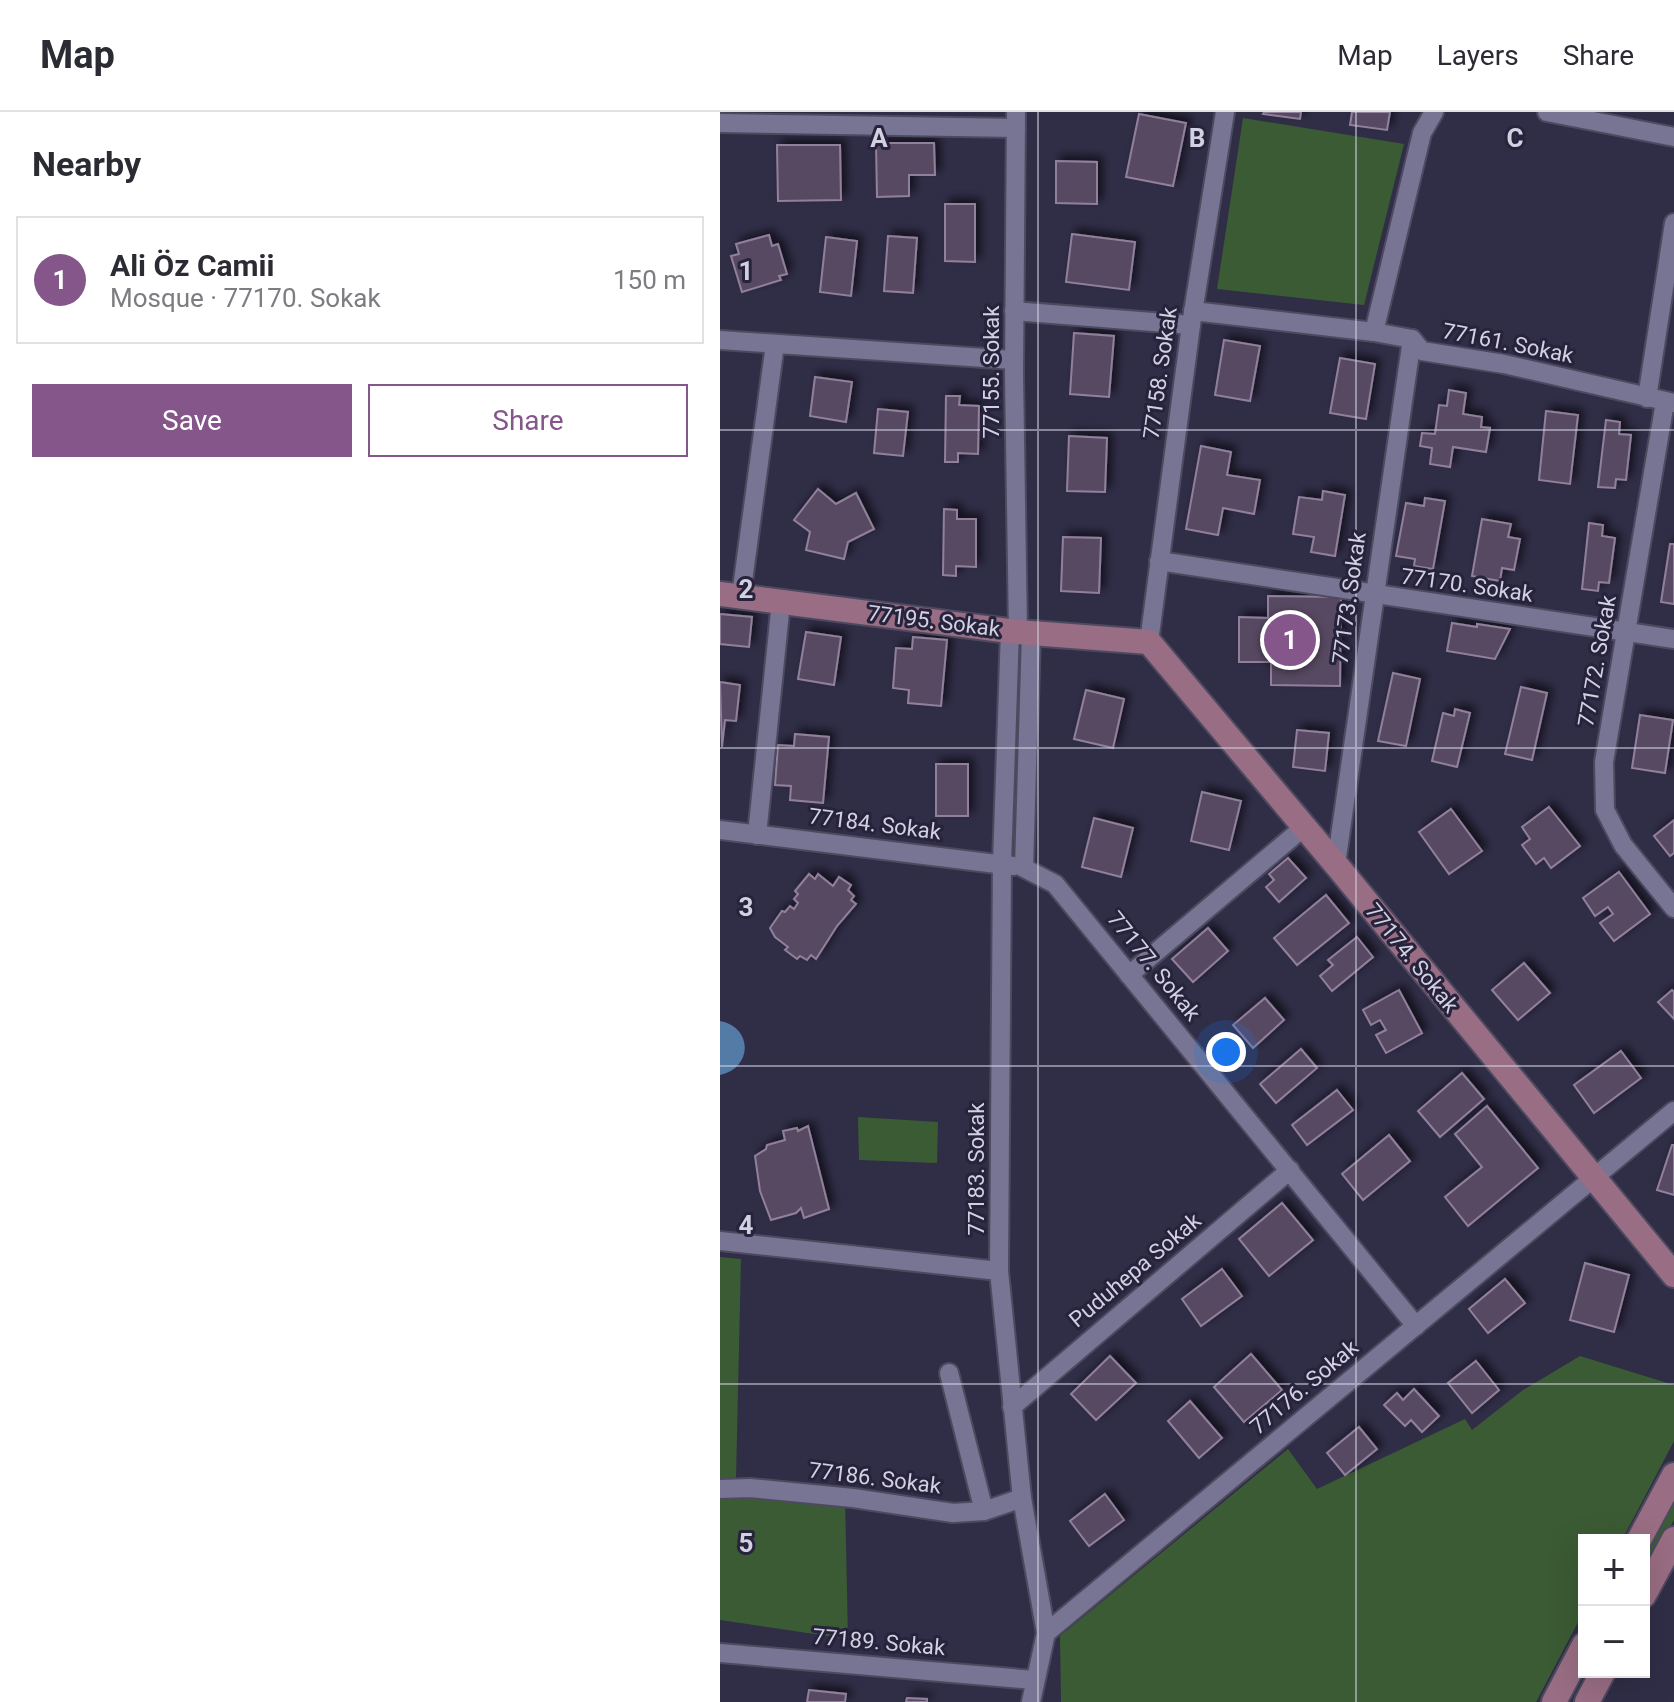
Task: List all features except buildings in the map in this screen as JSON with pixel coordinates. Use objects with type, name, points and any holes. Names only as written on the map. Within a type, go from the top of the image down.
[{"type":"main road","name":"77195. Sokak","points":[[731,595],[1019,632],[1149,642]]},
{"type":"main road","name":"77174. Sokak","points":[[1149,642],[1674,1275]]},
{"type":"main road","points":[[1642,1534],[1674,1475]]},
{"type":"main road","points":[[1650,1584],[1674,1539]]},
{"type":"main road","points":[[1554,1702],[1578,1656]]},
{"type":"main road","points":[[1587,1702],[1600,1678]]},
{"type":"street","name":"77158. Sokak","points":[[1149,642],[1192,318],[1225,112]]},
{"type":"street","points":[[1374,332],[1422,133],[1434,112]]},
{"type":"street","points":[[1547,112],[1674,137]]},
{"type":"street","points":[[720,123],[1016,120]]},
{"type":"street","name":"77155. Sokak","points":[[1016,120],[1014,360],[1019,632]]},
{"type":"street","name":"77172. Sokak","points":[[1674,223],[1662,401],[1604,762],[1605,810],[1623,845],[1674,908]]},
{"type":"street","name":"77161. Sokak","points":[[1014,311],[1192,318],[1374,332],[1412,339],[1422,351],[1504,364],[1662,401]]},
{"type":"street","name":"77173. Sokak","points":[[1336,864],[1412,339]]},
{"type":"street","points":[[720,340],[1014,360]]},
{"type":"street","points":[[731,595],[775,344]]},
{"type":"street","name":"77170. Sokak","points":[[1159,561],[1674,639]]},
{"type":"street","points":[[757,835],[781,602]]},
{"type":"street","points":[[1019,632],[1024,868]]},
{"type":"street","name":"77183. Sokak","points":[[1019,632],[1002,863],[999,1271],[1022,1498],[1046,1633],[1031,1702]]},
{"type":"street","points":[[1129,975],[1304,827]]},
{"type":"street","name":"77184. Sokak","points":[[720,830],[1024,868]]},
{"type":"street","name":"77177. Sokak","points":[[1024,868],[1055,884],[1416,1326]]},
{"type":"street","name":"77176. Sokak","points":[[1046,1633],[1674,1111]]},
{"type":"street","name":"Puduhepa Sokak","points":[[1012,1407],[1290,1170]]},
{"type":"street","points":[[720,1241],[999,1271]]},
{"type":"street","points":[[949,1373],[984,1511]]},
{"type":"street","name":"77186. Sokak","points":[[720,1489],[750,1488],[853,1498],[953,1513],[984,1511],[1022,1498]]},
{"type":"street","name":"77189. Sokak","points":[[720,1653],[1034,1680]]},
{"type":"green space","points":[[1243,118],[1404,144],[1364,305],[1217,289]]},
{"type":"green space","points":[[858,1117],[938,1122],[937,1163],[859,1160]]},
{"type":"green space","points":[[720,1257],[741,1259],[736,1479],[845,1496],[848,1639],[720,1620]]},
{"type":"green space","points":[[1580,1356],[1674,1385],[1674,1441],[1625,1534],[1578,1534],[1578,1622],[1536,1702],[1061,1702],[1060,1636],[1288,1449],[1317,1489],[1465,1419],[1472,1430],[1523,1390]]},
{"type":"green space","points":[[1674,1502],[1674,1520],[1650,1562],[1650,1545]]},
{"type":"water","points":[[720,1021],[739,1031],[745,1048],[739,1064],[720,1075]]},
{"type":"place","name":"Ali Öz Camii","points":[[1290,640]]}]
